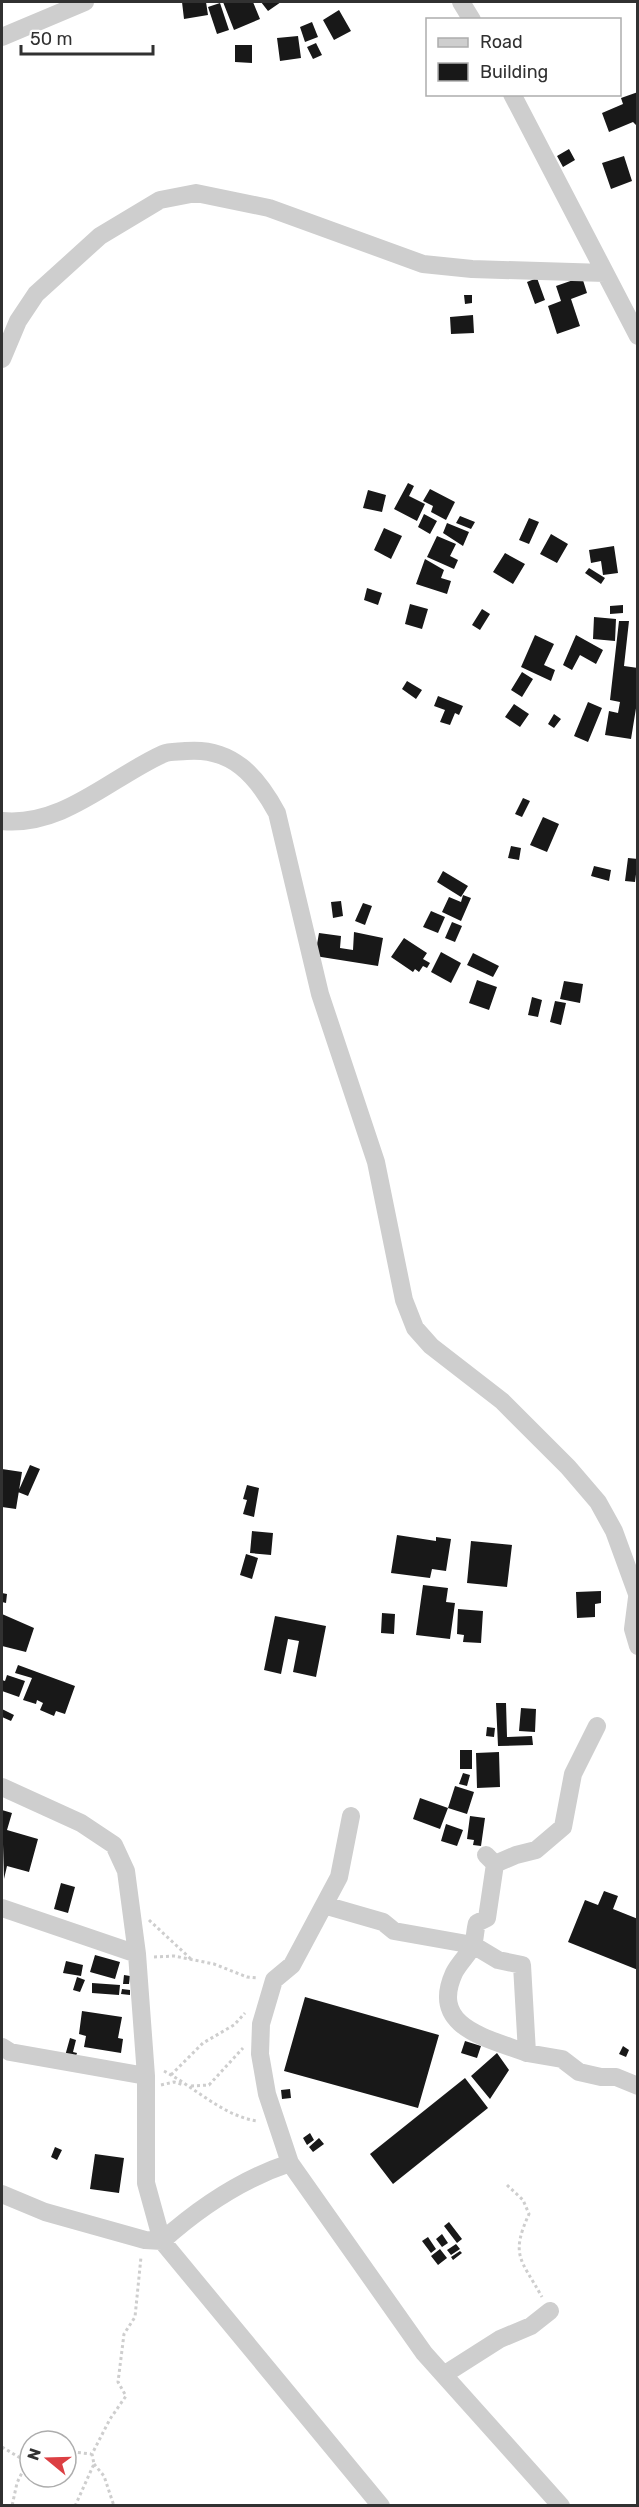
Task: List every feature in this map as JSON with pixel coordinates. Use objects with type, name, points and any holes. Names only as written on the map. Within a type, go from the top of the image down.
[{"type":"street","points":[[2,37],[85,2]]},
{"type":"street","points":[[461,2],[471,18]]},
{"type":"street","points":[[513,96],[638,336]]},
{"type":"street","points":[[2,359],[18,321],[36,294],[100,236],[160,200],[196,193],[269,208],[423,264],[472,269],[605,273]]},
{"type":"street","points":[[2,821],[21,823],[69,808],[165,753],[200,750],[231,758],[263,787],[277,813],[320,994],[376,1162],[404,1300],[416,1328],[431,1346],[502,1401],[568,1467],[598,1502],[614,1531],[637,1592],[633,1629],[638,1646]]},
{"type":"street","points":[[597,1726],[573,1774],[563,1827],[536,1850],[490,1859],[487,1918],[477,1923],[473,1945],[455,1970],[447,2001],[463,2029],[527,2053],[562,2059],[579,2072],[601,2077],[616,2077],[638,2086]]},
{"type":"street","points":[[2,1787],[81,1823],[114,1845],[126,1871],[137,1954],[145,2074],[146,2183],[154,2241],[381,2505]]},
{"type":"street","points":[[351,1816],[339,1877],[292,1965],[271,1987],[261,2037],[262,2064],[275,2123],[290,2163],[400,2322],[424,2353],[446,2374],[471,2407],[561,2505]]},
{"type":"street","points":[[324,1905],[383,1922],[394,1931],[473,1945],[498,1960],[522,1965],[527,2053]]},
{"type":"street","points":[[2,1908],[137,1954]]},
{"type":"street","points":[[2,2047],[10,2052],[145,2074]]},
{"type":"street","points":[[2,2194],[45,2212],[154,2241],[258,2174],[290,2163]]},
{"type":"street","points":[[446,2374],[500,2339],[531,2326],[550,2311]]},
{"type":"path","points":[[133,1920],[149,1920],[192,1960]]},
{"type":"path","points":[[137,1954],[160,1959],[174,1956],[214,1964],[271,1987],[234,2025],[203,2043],[171,2075]]},
{"type":"path","points":[[145,2074],[189,2086],[209,2085],[244,2047],[261,2037]]},
{"type":"path","points":[[145,2074],[171,2075],[249,2120],[275,2123]]},
{"type":"path","points":[[507,2185],[523,2200],[529,2214],[519,2238],[518,2254],[550,2311]]},
{"type":"path","points":[[114,2505],[104,2476],[94,2464],[92,2454],[110,2418],[126,2396],[118,2382],[124,2334],[135,2317],[139,2292],[138,2268],[154,2241]]},
{"type":"path","points":[[2,2447],[18,2455]]},
{"type":"path","points":[[78,2452],[92,2454]]},
{"type":"path","points":[[75,2505],[94,2464]]},
{"type":"path","points":[[12,2505],[18,2481]]},
{"type":"building","points":[[182,2],[206,2],[208,15],[184,19]]},
{"type":"building","points":[[223,2],[253,2],[260,19],[234,30]]},
{"type":"building","points":[[261,2],[281,2],[268,11]]},
{"type":"building","points":[[220,3],[229,30],[217,34],[208,7]]},
{"type":"building","points":[[339,10],[351,31],[334,40],[323,20]]},
{"type":"building","points":[[312,22],[318,37],[305,42],[300,27]]},
{"type":"building","points":[[298,36],[301,58],[280,61],[277,38]]},
{"type":"building","points":[[316,43],[322,55],[313,59],[307,47]]},
{"type":"building","points":[[235,45],[252,45],[252,63],[235,62]]},
{"type":"building","points":[[638,92],[638,127],[633,122],[609,132],[602,113],[623,104],[621,98]]},
{"type":"building","points":[[569,149],[575,160],[563,167],[557,156]]},
{"type":"building","points":[[624,156],[632,181],[611,189],[602,163]]},
{"type":"building","points":[[582,277],[587,293],[571,299],[580,326],[557,334],[548,306],[561,301],[556,286]]},
{"type":"building","points":[[537,278],[545,300],[535,304],[527,282]]},
{"type":"building","points":[[464,295],[472,295],[472,303],[465,304]]},
{"type":"building","points":[[473,315],[474,333],[451,334],[450,317]]},
{"type":"building","points":[[408,483],[414,486],[409,496],[425,504],[417,521],[394,509]]},
{"type":"building","points":[[430,489],[455,502],[446,520],[431,512],[433,506],[423,501]]},
{"type":"building","points":[[368,490],[386,495],[382,512],[363,508]]},
{"type":"building","points":[[424,514],[437,521],[430,534],[418,527]]},
{"type":"building","points":[[460,516],[475,522],[471,529],[456,523]]},
{"type":"building","points":[[529,518],[539,522],[529,544],[519,540]]},
{"type":"building","points":[[447,523],[469,532],[463,546],[443,533]]},
{"type":"building","points":[[384,528],[402,536],[391,559],[374,550]]},
{"type":"building","points":[[551,534],[568,544],[557,563],[540,554]]},
{"type":"building","points":[[437,536],[456,544],[450,556],[458,560],[454,569],[427,557]]},
{"type":"building","points":[[614,546],[618,573],[603,575],[601,561],[591,563],[589,550]]},
{"type":"building","points":[[505,553],[525,564],[513,584],[493,572]]},
{"type":"building","points":[[425,559],[444,570],[441,578],[451,581],[447,594],[416,584]]},
{"type":"building","points":[[589,568],[605,578],[601,584],[585,573]]},
{"type":"building","points":[[367,588],[382,593],[378,605],[364,600]]},
{"type":"building","points":[[410,604],[428,609],[422,629],[405,624]]},
{"type":"building","points":[[623,605],[623,613],[610,614],[610,606]]},
{"type":"building","points":[[482,609],[490,614],[480,630],[472,625]]},
{"type":"building","points":[[594,617],[616,619],[615,641],[593,639]]},
{"type":"building","points":[[619,621],[629,621],[624,666],[638,668],[638,696],[631,739],[605,735],[609,711],[618,713],[620,702],[610,700]]},
{"type":"building","points":[[535,635],[554,644],[544,665],[555,670],[551,681],[521,667]]},
{"type":"building","points":[[576,635],[603,650],[596,664],[580,655],[572,670],[563,665]]},
{"type":"building","points":[[522,672],[533,679],[522,697],[511,690]]},
{"type":"building","points":[[407,681],[422,690],[416,699],[402,689]]},
{"type":"building","points":[[438,696],[463,706],[459,715],[455,713],[450,725],[440,722],[445,710],[434,706]]},
{"type":"building","points":[[588,702],[602,708],[588,742],[574,736]]},
{"type":"building","points":[[514,704],[529,714],[520,727],[505,717]]},
{"type":"building","points":[[554,714],[561,719],[554,728],[548,724]]},
{"type":"building","points":[[523,798],[530,801],[522,817],[515,814]]},
{"type":"building","points":[[543,817],[559,824],[547,852],[530,845]]},
{"type":"building","points":[[511,846],[521,848],[519,860],[508,858]]},
{"type":"building","points":[[628,858],[638,859],[635,882],[625,881]]},
{"type":"building","points":[[594,866],[611,870],[609,881],[591,876]]},
{"type":"building","points":[[443,871],[468,886],[461,897],[437,882]]},
{"type":"building","points":[[463,895],[471,898],[461,921],[442,912],[449,897],[461,902]]},
{"type":"building","points":[[341,901],[343,916],[333,918],[331,902]]},
{"type":"building","points":[[363,903],[372,906],[365,925],[355,921]]},
{"type":"building","points":[[431,911],[445,917],[438,933],[423,927]]},
{"type":"building","points":[[452,922],[462,926],[455,942],[445,938]]},
{"type":"building","points":[[354,932],[383,938],[378,966],[315,956],[319,933],[341,936],[340,948],[353,950]]},
{"type":"building","points":[[404,938],[427,953],[423,959],[430,963],[427,968],[423,966],[419,972],[415,969],[413,972],[391,957]]},
{"type":"building","points":[[441,952],[461,963],[451,983],[431,972]]},
{"type":"building","points":[[473,953],[499,966],[493,977],[467,965]]},
{"type":"building","points":[[477,980],[497,987],[489,1010],[469,1003]]},
{"type":"building","points":[[564,981],[583,984],[580,1003],[560,999]]},
{"type":"building","points":[[532,997],[542,1000],[538,1017],[528,1015]]},
{"type":"building","points":[[555,1001],[566,1003],[561,1025],[550,1022]]},
{"type":"building","points":[[30,1465],[40,1469],[28,1496],[18,1492]]},
{"type":"building","points":[[2,1469],[22,1472],[16,1509],[2,1507]]},
{"type":"building","points":[[247,1485],[259,1488],[254,1517],[243,1514],[247,1500],[243,1499]]},
{"type":"building","points":[[252,1531],[273,1533],[271,1555],[250,1553]]},
{"type":"building","points":[[397,1535],[436,1541],[436,1537],[451,1539],[446,1571],[432,1569],[430,1578],[391,1573]]},
{"type":"building","points":[[471,1541],[512,1545],[507,1587],[467,1583]]},
{"type":"building","points":[[246,1554],[258,1558],[252,1579],[240,1575]]},
{"type":"building","points":[[423,1585],[448,1588],[446,1602],[455,1603],[450,1639],[416,1635]]},
{"type":"building","points":[[601,1591],[601,1603],[595,1604],[595,1617],[577,1618],[576,1592]]},
{"type":"building","points":[[2,1593],[7,1594],[6,1603],[2,1602]]},
{"type":"building","points":[[458,1609],[483,1611],[481,1643],[463,1642],[464,1635],[457,1634]]},
{"type":"building","points":[[382,1613],[395,1614],[394,1634],[381,1633]]},
{"type":"building","points":[[2,1614],[34,1628],[26,1652],[2,1646]]},
{"type":"building","points":[[275,1616],[326,1626],[316,1677],[293,1672],[299,1641],[288,1639],[281,1674],[264,1670]]},
{"type":"building","points":[[18,1665],[75,1686],[65,1714],[56,1711],[54,1716],[40,1710],[43,1703],[37,1700],[36,1704],[23,1700],[32,1678],[15,1673]]},
{"type":"building","points":[[7,1675],[25,1681],[19,1697],[2,1691],[2,1680],[5,1681]]},
{"type":"building","points":[[496,1703],[506,1703],[507,1737],[532,1736],[533,1745],[498,1746]]},
{"type":"building","points":[[521,1708],[536,1709],[535,1732],[519,1731]]},
{"type":"building","points":[[2,1709],[14,1715],[11,1721],[2,1717]]},
{"type":"building","points":[[487,1727],[495,1728],[494,1737],[486,1736]]},
{"type":"building","points":[[460,1750],[472,1750],[472,1769],[460,1769]]},
{"type":"building","points":[[499,1752],[500,1787],[477,1788],[476,1753]]},
{"type":"building","points":[[463,1773],[470,1775],[467,1786],[459,1784]]},
{"type":"building","points":[[455,1786],[474,1792],[467,1814],[448,1808]]},
{"type":"building","points":[[420,1798],[448,1808],[440,1829],[413,1819]]},
{"type":"building","points":[[2,1810],[12,1813],[7,1830],[38,1839],[29,1872],[7,1866],[4,1879]]},
{"type":"building","points":[[470,1816],[485,1818],[481,1846],[473,1845],[474,1840],[467,1839]]},
{"type":"building","points":[[446,1824],[463,1830],[457,1846],[441,1841]]},
{"type":"building","points":[[61,1883],[75,1887],[68,1913],[54,1909]]},
{"type":"building","points":[[604,1891],[618,1896],[613,1909],[638,1919],[638,1970],[568,1942],[585,1900],[598,1905]]},
{"type":"building","points":[[95,1955],[120,1962],[115,1979],[90,1972]]},
{"type":"building","points":[[66,1961],[83,1965],[81,1976],[63,1973]]},
{"type":"building","points":[[124,1975],[130,1976],[129,1984],[123,1984]]},
{"type":"building","points":[[77,1977],[85,1980],[80,1992],[73,1990]]},
{"type":"building","points":[[92,1983],[120,1985],[119,1995],[92,1993]]},
{"type":"building","points":[[122,1989],[130,1990],[130,1995],[121,1994]]},
{"type":"building","points":[[305,1997],[439,2035],[418,2108],[284,2071]]},
{"type":"building","points":[[82,2011],[122,2017],[118,2038],[123,2039],[121,2053],[84,2047],[86,2036],[79,2034]]},
{"type":"building","points":[[70,2038],[76,2040],[73,2052],[77,2053],[75,2059],[65,2056]]},
{"type":"building","points":[[465,2041],[481,2046],[477,2058],[461,2053]]},
{"type":"building","points":[[623,2046],[629,2050],[626,2057],[619,2054]]},
{"type":"building","points":[[497,2053],[509,2070],[490,2099],[471,2076]]},
{"type":"building","points":[[465,2078],[488,2108],[393,2184],[370,2154]]},
{"type":"building","points":[[290,2089],[291,2098],[282,2099],[281,2090]]},
{"type":"building","points":[[310,2133],[314,2140],[307,2145],[303,2138]]},
{"type":"building","points":[[319,2138],[324,2144],[313,2152],[309,2147]]},
{"type":"building","points":[[55,2147],[62,2150],[57,2160],[51,2157]]},
{"type":"building","points":[[95,2154],[124,2158],[119,2193],[90,2189]]},
{"type":"building","points":[[449,2222],[462,2239],[457,2243],[444,2226]]},
{"type":"building","points":[[442,2234],[448,2243],[442,2247],[436,2239]]},
{"type":"building","points":[[428,2237],[436,2249],[431,2253],[422,2241]]},
{"type":"building","points":[[456,2244],[460,2249],[451,2255],[447,2250]]},
{"type":"building","points":[[440,2249],[447,2258],[438,2265],[431,2256]]},
{"type":"building","points":[[460,2251],[462,2253],[453,2260],[451,2257]]}]
